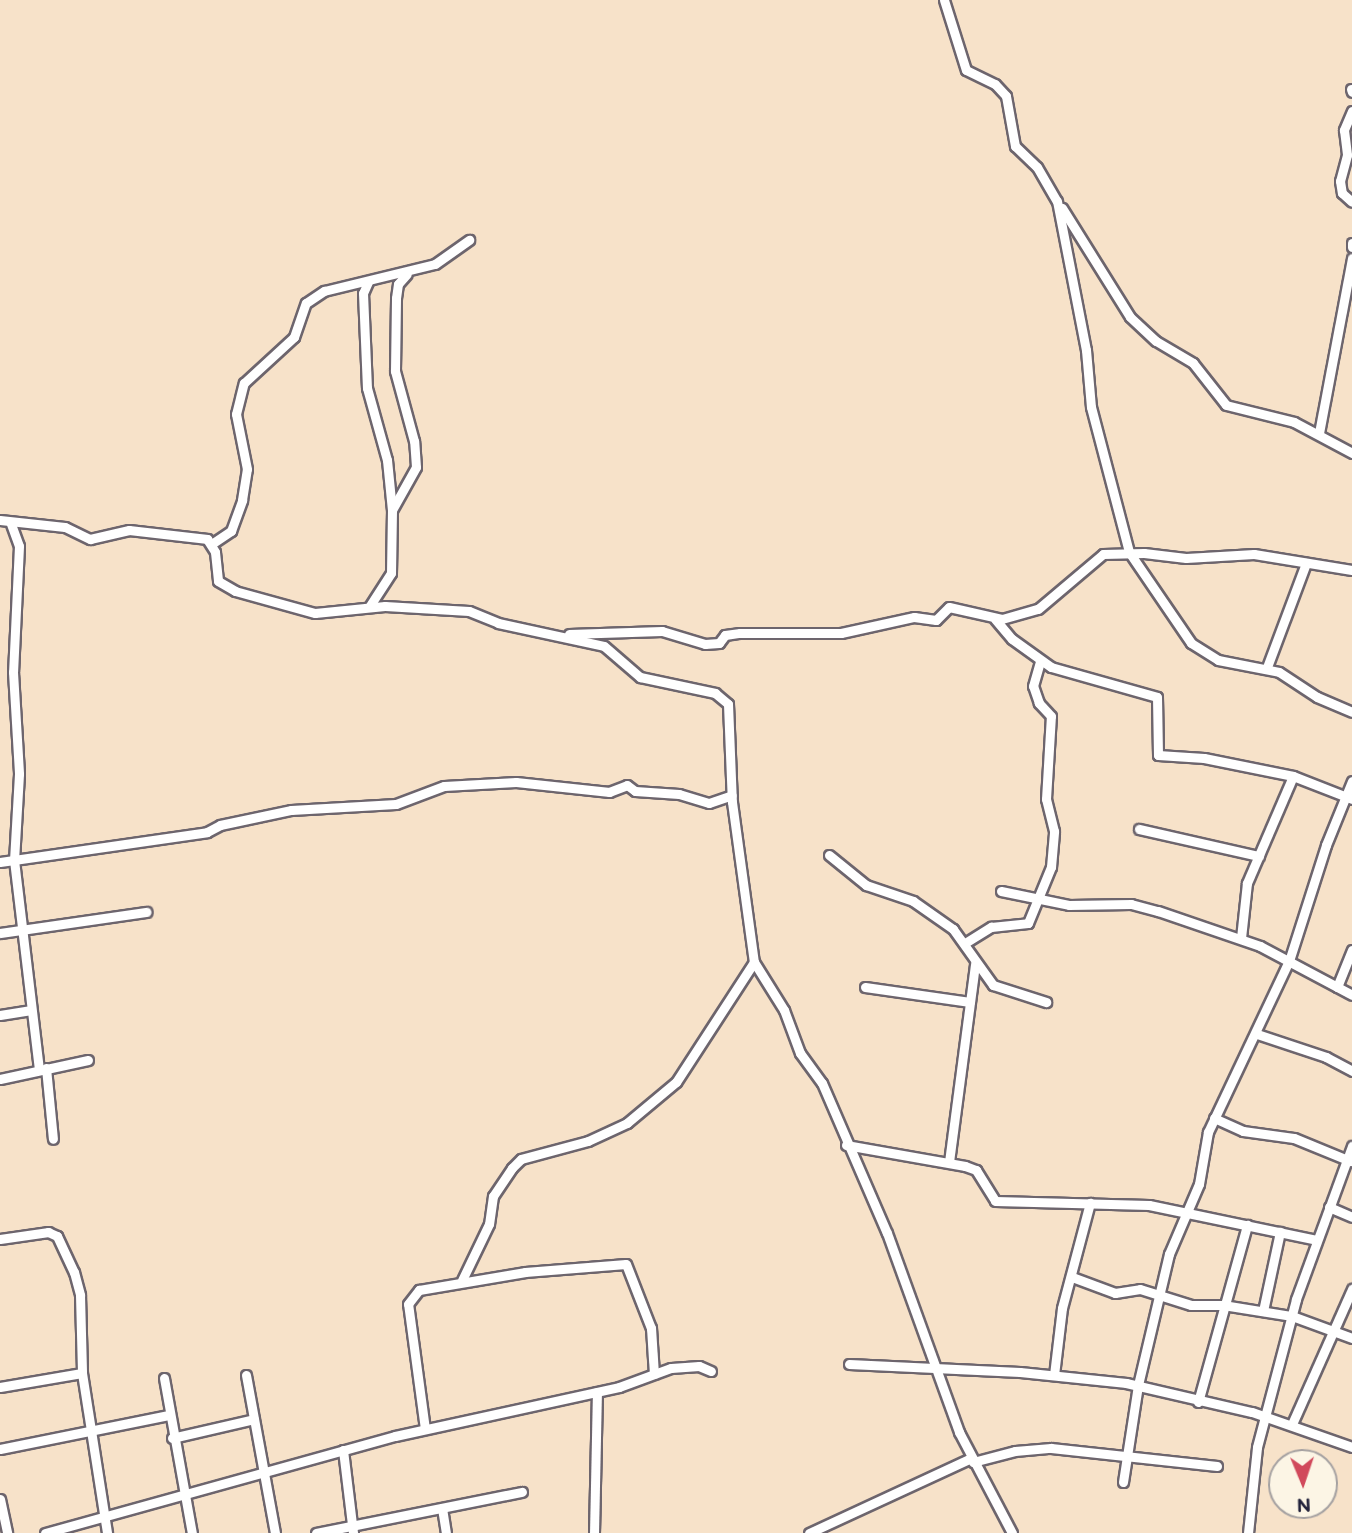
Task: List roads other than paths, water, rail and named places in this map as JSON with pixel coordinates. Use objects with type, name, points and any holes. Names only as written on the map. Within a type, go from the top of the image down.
[{"type":"street","points":[[944,0],[966,70],[995,84],[1006,96],[1015,146],[1037,167],[1130,317],[1156,341],[1192,363],[1226,405],[1319,433],[1352,453]]},
{"type":"street","points":[[1352,111],[1344,130],[1347,155],[1340,181],[1342,193],[1352,202]]},
{"type":"street","points":[[1057,201],[1082,323],[1091,407],[1129,552],[1191,643],[1218,660],[1267,667],[1352,712]]},
{"type":"street","points":[[0,520],[11,524],[65,527],[90,538],[129,530],[213,543],[231,531],[242,500],[247,469],[236,414],[244,383],[294,337],[306,303],[324,291],[407,274],[435,264],[469,240]]},
{"type":"street","points":[[1319,433],[1336,323],[1352,258]]},
{"type":"street","points":[[392,510],[416,467],[414,441],[395,371],[396,298],[398,284],[407,274]]},
{"type":"street","points":[[368,282],[363,293],[367,387],[387,460],[392,510],[391,573],[369,607]]},
{"type":"street","points":[[11,524],[19,546],[13,672],[19,774],[14,860],[30,1010],[53,1139]]},
{"type":"street","points":[[213,543],[216,575],[223,587],[315,613],[369,607],[416,611],[452,608],[498,623],[564,635],[604,646],[640,677],[723,696],[731,718],[732,795],[754,962],[785,1010],[800,1053],[822,1083],[846,1145],[887,1233],[972,1460],[1012,1533]]},
{"type":"street","points":[[564,635],[662,631],[705,644],[719,643],[725,635],[740,633],[841,633],[914,617],[936,620],[949,607],[995,619],[1038,609],[1095,559],[1129,552],[1186,558],[1236,553],[1352,570]]},
{"type":"street","points":[[1267,667],[1306,563]]},
{"type":"street","points":[[995,619],[1040,661],[1157,697],[1158,755],[1204,758],[1293,776],[1349,797]]},
{"type":"street","points":[[965,943],[991,928],[1024,926],[1051,867],[1054,831],[1046,799],[1051,716],[1039,704],[1033,686],[1040,661]]},
{"type":"street","points":[[1241,939],[1247,883],[1293,776]]},
{"type":"street","points":[[1123,1482],[1138,1385],[1169,1254],[1199,1184],[1203,1148],[1214,1118],[1257,1034],[1289,961],[1349,797],[1352,781]]},
{"type":"street","points":[[0,862],[207,832],[220,825],[291,810],[396,804],[444,786],[516,782],[609,792],[627,785],[635,791],[680,794],[709,803],[732,795]]},
{"type":"street","points":[[1139,829],[1259,856]]},
{"type":"street","points":[[829,855],[866,885],[926,908],[965,943],[975,964],[993,985],[1046,1002]]},
{"type":"street","points":[[1001,891],[1069,905],[1131,904],[1241,939],[1352,995]]},
{"type":"street","points":[[0,933],[146,912]]},
{"type":"street","points":[[1337,986],[1352,950]]},
{"type":"street","points":[[462,1280],[489,1224],[493,1196],[512,1168],[521,1159],[588,1141],[627,1123],[676,1082],[754,962]]},
{"type":"street","points":[[949,1162],[975,964]]},
{"type":"street","points":[[865,988],[970,1002]]},
{"type":"street","points":[[0,1015],[30,1010]]},
{"type":"street","points":[[1257,1034],[1326,1057],[1352,1071]]},
{"type":"street","points":[[0,1079],[89,1060]]},
{"type":"street","points":[[1214,1118],[1243,1132],[1294,1138],[1350,1160]]},
{"type":"street","points":[[846,1145],[949,1162],[976,1170],[988,1196],[995,1201],[1149,1205],[1316,1240]]},
{"type":"street","points":[[1248,1533],[1253,1470],[1292,1316],[1316,1240],[1350,1160],[1352,1146]]},
{"type":"street","points":[[1054,1375],[1062,1308],[1090,1203]]},
{"type":"street","points":[[1329,1207],[1352,1217]]},
{"type":"street","points":[[1198,1402],[1247,1225]]},
{"type":"street","points":[[0,1239],[48,1232],[62,1240],[80,1295],[82,1373],[107,1533]]},
{"type":"street","points":[[1264,1311],[1280,1232]]},
{"type":"street","points":[[425,1429],[408,1304],[413,1292],[462,1280],[626,1264],[651,1328],[653,1374]]},
{"type":"street","points":[[1072,1277],[1115,1293],[1140,1289],[1160,1299],[1191,1306],[1223,1305],[1292,1316],[1352,1338]]},
{"type":"street","points":[[1292,1424],[1352,1289]]},
{"type":"street","points":[[849,1364],[1054,1375],[1138,1385],[1292,1424],[1352,1446]]},
{"type":"street","points":[[45,1533],[425,1429],[597,1392],[685,1366],[711,1371]]},
{"type":"street","points":[[0,1387],[82,1373]]},
{"type":"street","points":[[246,1375],[275,1533]]},
{"type":"street","points":[[164,1378],[192,1533]]},
{"type":"street","points":[[594,1533],[597,1392]]},
{"type":"street","points":[[0,1449],[169,1415]]},
{"type":"street","points":[[173,1438],[254,1419]]},
{"type":"street","points":[[809,1533],[972,1460],[1015,1451],[1051,1448],[1128,1459],[1217,1466]]},
{"type":"street","points":[[343,1450],[352,1530]]},
{"type":"street","points":[[316,1533],[352,1530],[522,1492]]},
{"type":"street","points":[[0,1499],[7,1533]]},
{"type":"street","points":[[442,1508],[446,1533]]}]
